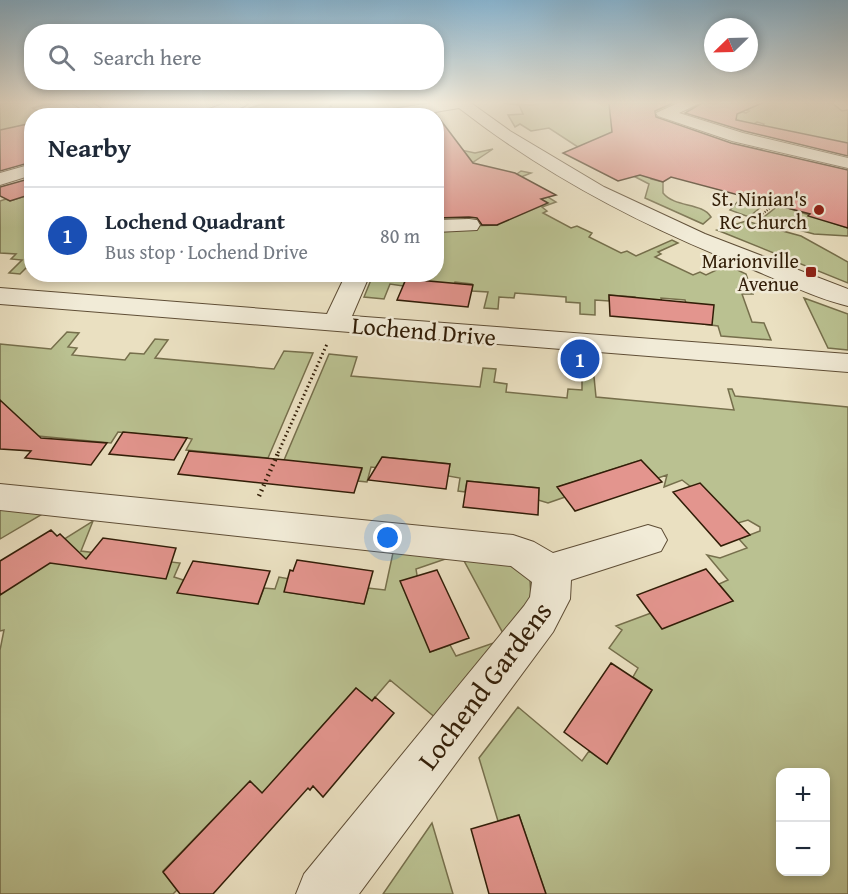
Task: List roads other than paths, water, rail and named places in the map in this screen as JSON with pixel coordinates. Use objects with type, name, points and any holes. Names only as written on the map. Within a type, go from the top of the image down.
[{"type":"street","points":[[517,145],[579,182],[745,258],[848,298]]},
{"type":"street","points":[[771,145],[848,163]]},
{"type":"street","points":[[0,179],[24,172]]},
{"type":"street","points":[[444,226],[469,225]]},
{"type":"street","points":[[335,324],[354,282]]},
{"type":"street","name":"Lochend Drive","points":[[0,296],[848,363]]},
{"type":"street","name":"Lochend Gardens","points":[[0,497],[248,521],[361,536],[513,551],[527,555],[547,571],[553,588],[550,599],[524,638],[324,894]]},
{"type":"street","points":[[547,571],[648,540]]},
{"type":"place","name":"St. Ninian's RC Church","points":[[819,210]]},
{"type":"place","name":"Marionville Avenue","points":[[811,272]]},
{"type":"place","name":"Lochend Quadrant","points":[[580,359]]}]
